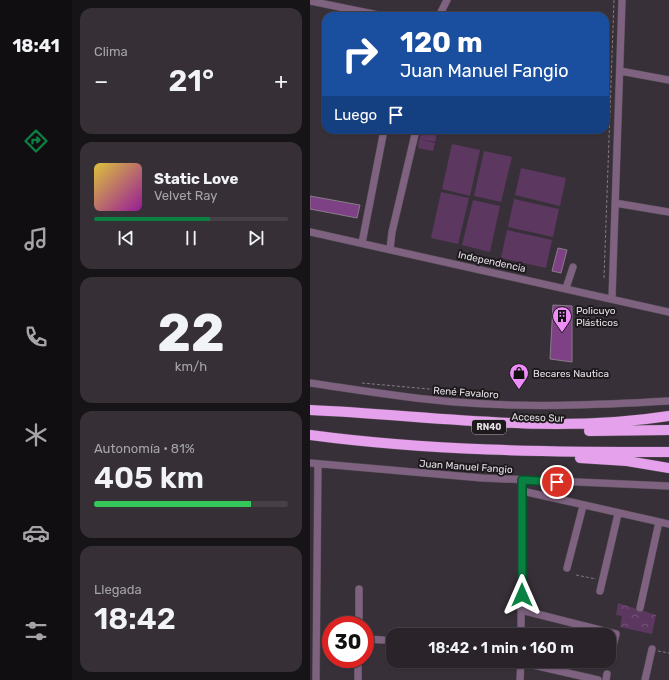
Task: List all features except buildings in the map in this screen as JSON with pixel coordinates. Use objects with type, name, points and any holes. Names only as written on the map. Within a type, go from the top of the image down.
[{"type":"highway","points":[[310,411],[551,425],[626,423],[669,416]]},
{"type":"highway","name":"Acceso Sur","points":[[310,411],[346,417],[504,428],[589,431],[669,430]]},
{"type":"highway","name":"RN40","points":[[310,435],[438,447],[553,452],[669,452]]},
{"type":"highway","points":[[438,447],[476,455],[621,460],[669,468]]},
{"type":"street","points":[[440,12],[447,0]]},
{"type":"street","points":[[612,298],[622,0]]},
{"type":"street","points":[[310,1],[364,12]]},
{"type":"street","points":[[620,71],[669,80]]},
{"type":"street","points":[[362,243],[383,134]]},
{"type":"street","points":[[390,249],[392,232],[415,134]]},
{"type":"street","points":[[615,203],[669,212]]},
{"type":"street","name":"Independencia","points":[[310,232],[612,298],[669,312]]},
{"type":"street","points":[[566,288],[573,267]]},
{"type":"street","name":"René Favaloro","points":[[310,383],[395,396],[491,404],[610,404],[669,401]]},
{"type":"street","name":"Juan Manuel Fangio","points":[[310,463],[522,480],[669,486]]},
{"type":"street","points":[[316,680],[318,464]]},
{"type":"street","points":[[521,628],[522,480]]},
{"type":"street","points":[[522,491],[618,514],[669,524]]},
{"type":"street","points":[[568,568],[583,506]]},
{"type":"street","points":[[600,591],[618,514]]},
{"type":"street","points":[[640,608],[659,522]]},
{"type":"street","points":[[359,589],[359,616]]},
{"type":"street","points":[[521,610],[592,628]]},
{"type":"street","points":[[374,640],[383,640]]},
{"type":"street","points":[[646,680],[652,649]]},
{"type":"street","points":[[358,668],[358,680]]},
{"type":"street","points":[[520,668],[520,680]]},
{"type":"street","points":[[546,668],[598,680]]},
{"type":"path","points":[[604,278],[614,0]]},
{"type":"path","points":[[362,384],[496,395]]},
{"type":"path","points":[[576,575],[603,580]]},
{"type":"path","points":[[652,649],[669,653]]},
{"type":"green space","points":[[421,134],[437,134],[435,142],[420,139]]},
{"type":"green space","points":[[419,139],[435,143],[433,151],[418,148]]},
{"type":"green space","points":[[452,144],[480,150],[470,196],[442,189]]},
{"type":"green space","points":[[484,151],[512,157],[501,202],[474,196]]},
{"type":"green space","points":[[521,168],[566,178],[560,206],[515,195]]},
{"type":"green space","points":[[441,192],[469,198],[458,244],[431,238]]},
{"type":"green space","points":[[514,199],[559,209],[553,237],[508,227]]},
{"type":"green space","points":[[473,200],[500,206],[490,252],[462,245]]},
{"type":"green space","points":[[507,230],[552,240],[546,268],[501,258]]},
{"type":"green space","points":[[618,603],[656,615],[652,634],[620,627],[622,616],[616,615]]},
{"type":"place","name":"Policuyo Plásticos","points":[[562,333]]},
{"type":"place","name":"Becares Nautica","points":[[519,390]]},
{"type":"route","points":[[522,595],[522,480],[557,482]]}]
